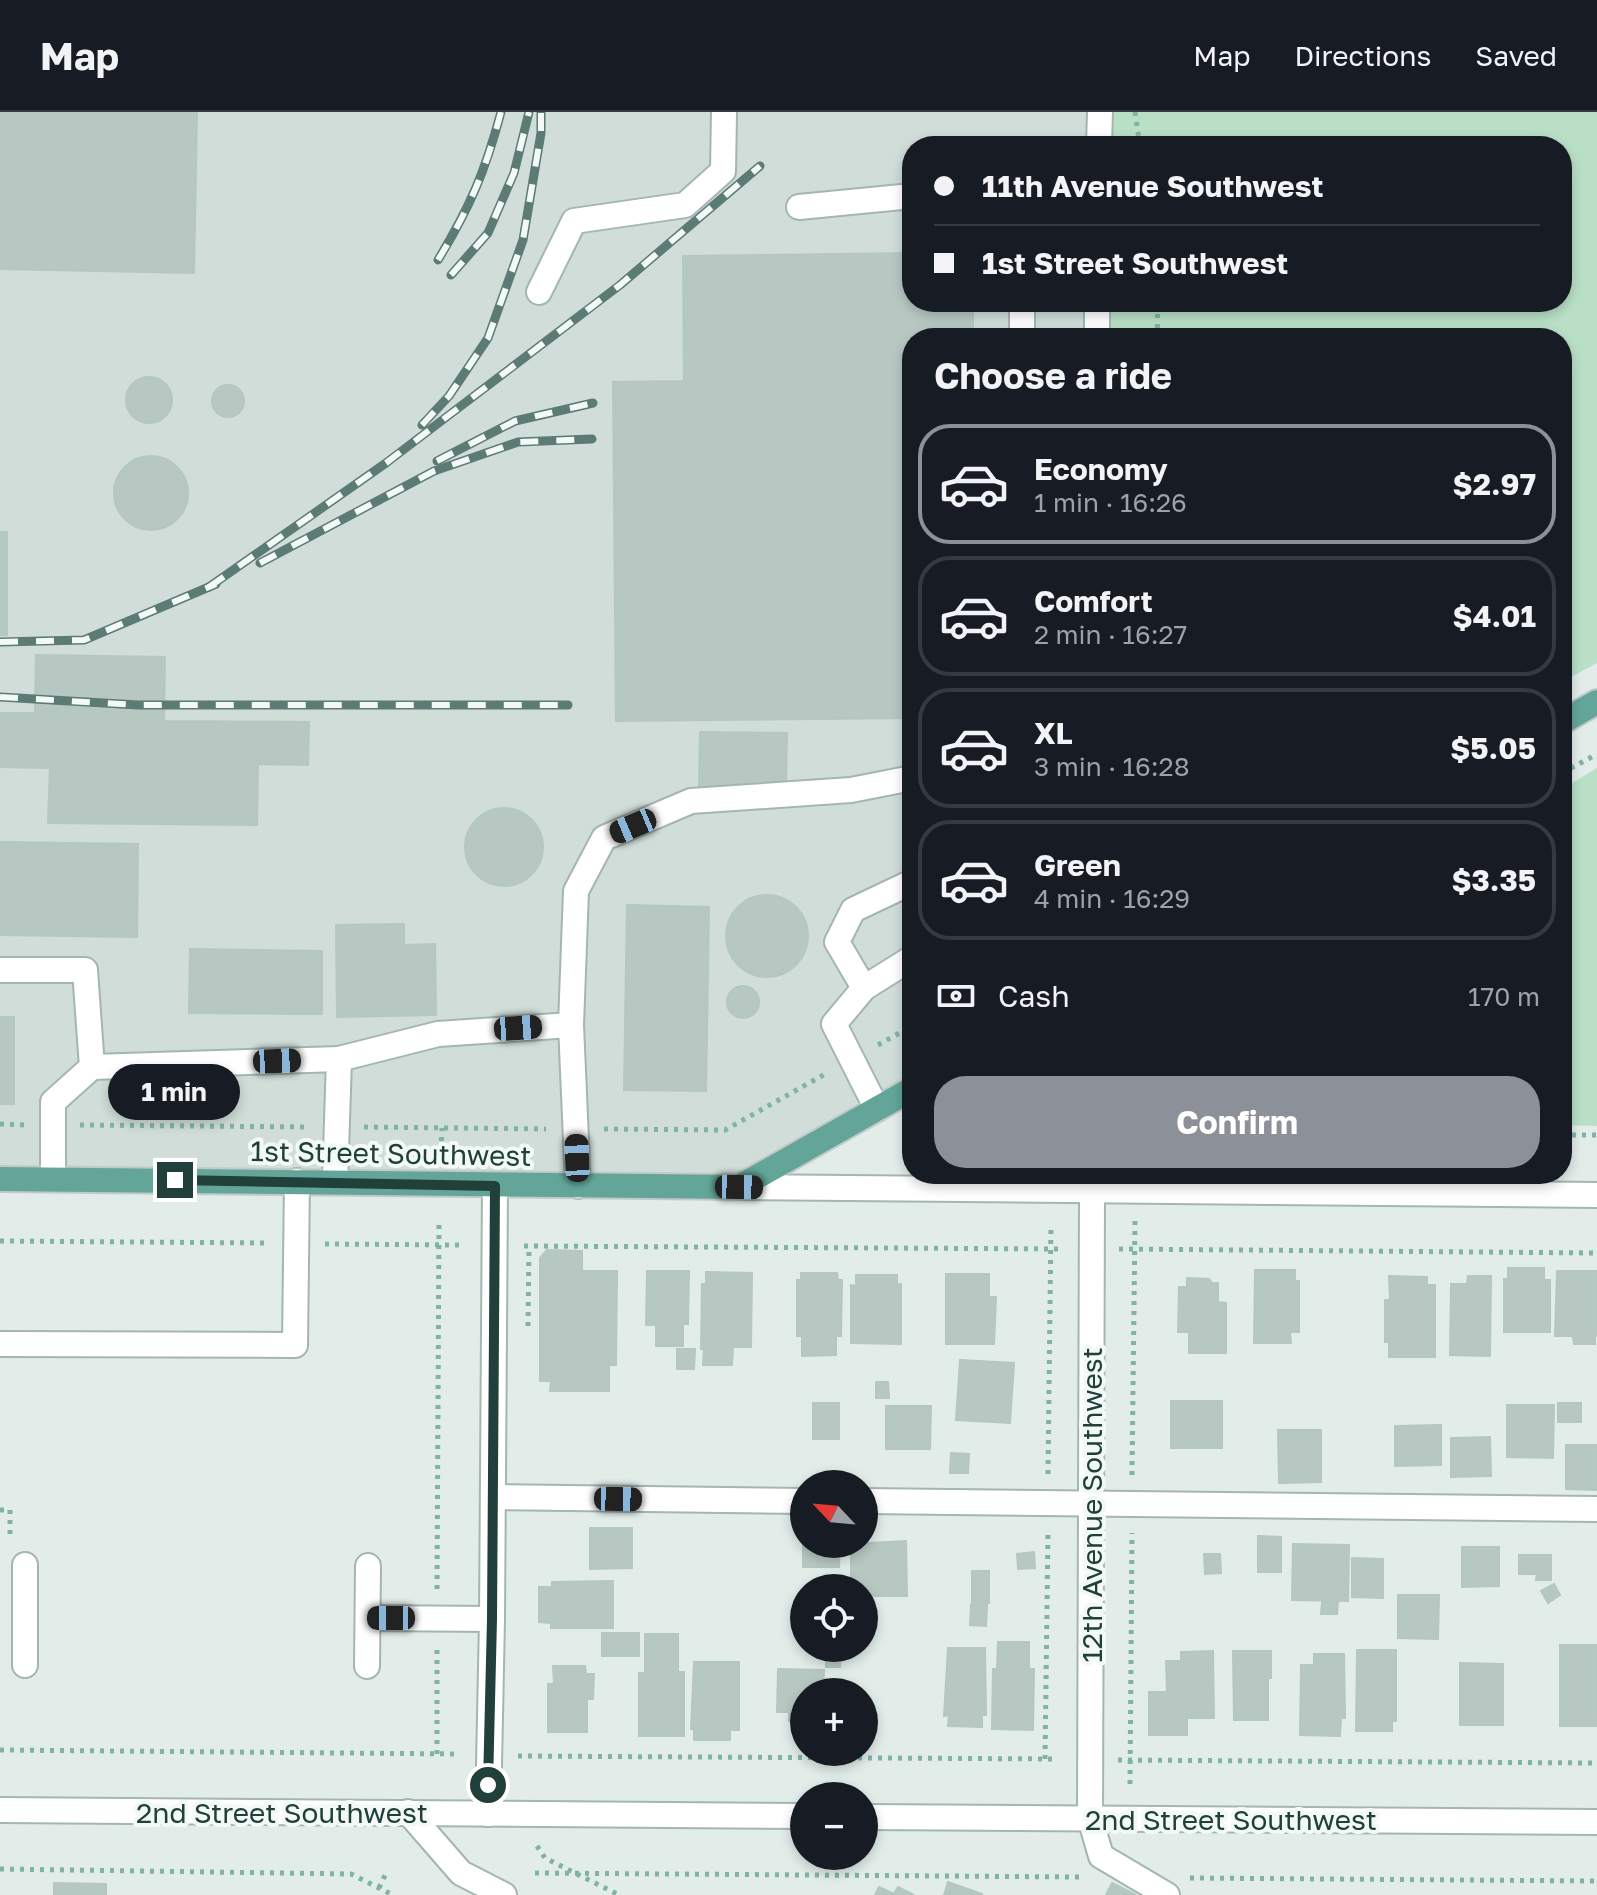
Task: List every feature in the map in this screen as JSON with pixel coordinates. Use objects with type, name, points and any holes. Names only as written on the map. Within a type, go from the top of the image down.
[{"type":"main road","points":[[1572,716],[1597,702]]},
{"type":"main road","points":[[739,1187],[902,1095]]},
{"type":"main road","name":"1st Street Southwest","points":[[0,1179],[739,1187]]},
{"type":"street","points":[[539,292],[574,221],[685,205],[723,171],[724,112]]},
{"type":"street","points":[[1099,136],[1100,112]]},
{"type":"street","points":[[799,207],[902,197]]},
{"type":"street","points":[[578,1186],[571,1025],[576,891],[604,838],[691,801],[851,790],[902,780]]},
{"type":"street","points":[[864,988],[837,942],[853,910],[902,887]]},
{"type":"street","points":[[877,1109],[834,1024],[864,988],[902,964]]},
{"type":"street","points":[[0,970],[85,970],[92,1067]]},
{"type":"street","points":[[53,1179],[53,1102],[92,1067],[339,1059],[438,1034],[571,1025]]},
{"type":"street","points":[[335,1182],[339,1059]]},
{"type":"street","points":[[0,1344],[295,1345],[297,1181]]},
{"type":"street","name":"1st Street Southwest","points":[[739,1187],[1092,1192],[1388,1184],[1597,1195]]},
{"type":"street","points":[[488,1814],[495,1186]]},
{"type":"street","name":"12th Avenue Southwest","points":[[1092,1192],[1090,1818],[1101,1856],[1167,1895]]},
{"type":"street","points":[[493,1497],[790,1501]]},
{"type":"street","points":[[878,1501],[1597,1509]]},
{"type":"street","points":[[25,1565],[25,1665]]},
{"type":"street","points":[[367,1666],[368,1566]]},
{"type":"street","points":[[368,1618],[492,1619]]},
{"type":"street","name":"2nd Street Southwest","points":[[0,1810],[790,1816]]},
{"type":"street","points":[[408,1812],[461,1873],[504,1895]]},
{"type":"street","name":"2nd Street Southwest","points":[[878,1817],[1597,1822]]},
{"type":"path","points":[[1135,112],[1139,136]]},
{"type":"path","points":[[1572,768],[1597,754]]},
{"type":"path","points":[[0,1124],[725,1130],[902,1032]]},
{"type":"path","points":[[441,1151],[442,1128]]},
{"type":"path","points":[[1572,1135],[1597,1135]]},
{"type":"path","points":[[437,1754],[439,1222]]},
{"type":"path","points":[[0,1241],[462,1245]]},
{"type":"path","points":[[519,1246],[1070,1249]]},
{"type":"path","points":[[1118,1249],[1597,1253]]},
{"type":"path","points":[[0,1750],[460,1754]]},
{"type":"path","points":[[513,1756],[1057,1759]]},
{"type":"path","points":[[1113,1760],[1597,1763]]},
{"type":"path","points":[[537,1846],[545,1858],[619,1895]]},
{"type":"path","points":[[0,1869],[351,1874],[393,1895]]},
{"type":"path","points":[[379,1888],[387,1871]]},
{"type":"path","points":[[535,1873],[1597,1881]]},
{"type":"shaded area","points":[[0,112],[1100,112],[1099,136],[902,136],[902,312],[1097,312],[1097,328],[902,328],[902,1095],[739,1187],[0,1179]]},
{"type":"green space","points":[[1113,112],[1597,112],[1597,663],[1572,677],[1572,328],[1109,328],[1110,312],[1572,312],[1572,136],[1112,136]]},
{"type":"green space","points":[[1597,768],[1597,1126],[1572,1125],[1572,783]]},
{"type":"building","points":[[0,112],[197,112],[194,273],[0,269]]},
{"type":"building","points":[[902,253],[902,312],[973,312],[973,328],[902,328],[902,718],[616,721],[613,382],[684,381],[683,256]]},
{"type":"building","points":[[149,377],[165,384],[172,400],[165,416],[149,423],[133,416],[126,400],[133,384]]},
{"type":"building","points":[[228,385],[239,390],[244,401],[239,412],[228,417],[217,412],[212,401],[217,390]]},
{"type":"building","points":[[151,456],[165,459],[177,467],[185,479],[188,493],[185,507],[177,519],[165,527],[151,530],[137,527],[125,519],[117,507],[114,493],[117,479],[125,467],[137,459]]},
{"type":"building","points":[[0,532],[7,532],[7,635],[0,635]]},
{"type":"building","points":[[36,655],[165,657],[164,721],[309,722],[308,765],[258,764],[257,825],[48,823],[50,768],[0,767],[0,713],[35,713]]},
{"type":"building","points":[[700,732],[787,733],[786,789],[699,788]]},
{"type":"building","points":[[504,808],[519,811],[532,819],[540,832],[543,847],[540,862],[532,875],[519,883],[504,886],[489,883],[476,875],[468,862],[465,847],[468,832],[476,819],[489,811]]},
{"type":"building","points":[[0,842],[138,844],[137,937],[0,935]]},
{"type":"building","points":[[759,895],[775,895],[790,902],[801,913],[808,936],[805,952],[796,965],[775,977],[759,977],[744,970],[733,959],[726,944],[726,928],[733,913],[744,902]]},
{"type":"building","points":[[627,905],[709,907],[706,1091],[624,1090]]},
{"type":"building","points":[[404,924],[404,945],[435,944],[436,1015],[337,1017],[336,925]]},
{"type":"building","points":[[190,949],[322,951],[322,1014],[189,1013]]},
{"type":"building","points":[[743,986],[755,990],[759,1002],[755,1014],[743,1018],[731,1014],[727,1002],[731,990]]},
{"type":"building","points":[[0,1017],[14,1017],[14,1104],[0,1104]]},
{"type":"building","points":[[547,1250],[582,1251],[582,1271],[617,1271],[616,1365],[609,1365],[609,1391],[550,1391],[551,1381],[540,1381],[540,1258]]},
{"type":"building","points":[[1508,1268],[1544,1268],[1544,1280],[1550,1280],[1550,1332],[1504,1332],[1504,1279],[1508,1279]]},
{"type":"building","points":[[1255,1270],[1295,1270],[1295,1281],[1299,1281],[1299,1332],[1290,1332],[1291,1343],[1254,1343]]},
{"type":"building","points":[[647,1271],[689,1271],[688,1324],[683,1324],[683,1346],[656,1346],[656,1325],[646,1325]]},
{"type":"building","points":[[1557,1271],[1597,1271],[1595,1344],[1574,1344],[1573,1336],[1555,1336]]},
{"type":"building","points":[[706,1272],[752,1273],[751,1347],[733,1347],[732,1365],[703,1365],[702,1284],[706,1284]]},
{"type":"building","points":[[801,1273],[837,1273],[838,1280],[842,1280],[841,1336],[836,1336],[836,1355],[802,1356],[802,1336],[797,1336],[797,1280],[801,1280]]},
{"type":"building","points":[[946,1274],[989,1274],[989,1297],[996,1297],[994,1344],[946,1344]]},
{"type":"building","points":[[856,1275],[897,1275],[897,1285],[901,1284],[901,1344],[851,1343],[851,1285],[856,1286]]},
{"type":"building","points":[[1389,1276],[1427,1277],[1427,1285],[1435,1285],[1435,1357],[1389,1357],[1389,1342],[1385,1342],[1385,1300],[1390,1300]]},
{"type":"building","points":[[1468,1276],[1491,1276],[1490,1356],[1450,1355],[1451,1284],[1467,1284]]},
{"type":"building","points":[[1187,1278],[1209,1279],[1212,1283],[1218,1283],[1218,1302],[1226,1303],[1226,1353],[1189,1353],[1189,1332],[1178,1332],[1179,1287],[1187,1287]]},
{"type":"building","points":[[677,1349],[695,1349],[694,1369],[677,1369]]},
{"type":"building","points":[[960,1360],[1014,1363],[1010,1423],[956,1420]]},
{"type":"building","points":[[876,1382],[888,1382],[889,1398],[876,1398]]},
{"type":"building","points":[[1171,1401],[1222,1401],[1222,1448],[1171,1448]]},
{"type":"building","points":[[813,1403],[839,1403],[839,1439],[813,1439]]},
{"type":"building","points":[[1558,1403],[1581,1403],[1581,1422],[1558,1422]]},
{"type":"building","points":[[1507,1405],[1554,1405],[1553,1458],[1507,1457]]},
{"type":"building","points":[[886,1406],[931,1406],[930,1449],[886,1449]]},
{"type":"building","points":[[1441,1425],[1441,1465],[1395,1466],[1395,1426]]},
{"type":"building","points":[[1278,1430],[1321,1430],[1321,1482],[1279,1483]]},
{"type":"building","points":[[1490,1437],[1491,1476],[1451,1477],[1451,1438]]},
{"type":"building","points":[[1566,1445],[1597,1445],[1597,1490],[1566,1489]]},
{"type":"building","points":[[951,1453],[969,1454],[968,1473],[950,1473]]},
{"type":"building","points":[[590,1528],[632,1528],[632,1568],[590,1569]]},
{"type":"building","points":[[1258,1536],[1281,1537],[1281,1572],[1258,1572]]},
{"type":"building","points":[[906,1541],[907,1596],[878,1596],[878,1574],[851,1574],[851,1558],[878,1558],[878,1543]]},
{"type":"building","points":[[1293,1544],[1349,1545],[1348,1601],[1292,1600]]},
{"type":"building","points":[[1462,1547],[1499,1547],[1499,1586],[1462,1587]]},
{"type":"building","points":[[1034,1552],[1035,1568],[1018,1569],[1017,1554]]},
{"type":"building","points":[[1204,1554],[1220,1554],[1221,1573],[1205,1574]]},
{"type":"building","points":[[1519,1555],[1551,1555],[1551,1580],[1536,1580],[1537,1574],[1519,1574]]},
{"type":"building","points":[[803,1558],[839,1558],[839,1567],[803,1567]]},
{"type":"building","points":[[1352,1558],[1383,1559],[1383,1598],[1352,1597]]},
{"type":"building","points":[[972,1571],[989,1571],[989,1603],[972,1603]]},
{"type":"building","points":[[613,1581],[613,1628],[551,1628],[551,1623],[539,1622],[539,1587],[552,1587],[552,1582]]},
{"type":"building","points":[[1554,1584],[1560,1595],[1548,1603],[1541,1591]]},
{"type":"building","points":[[1398,1595],[1439,1595],[1438,1639],[1398,1638]]},
{"type":"building","points":[[1322,1602],[1338,1602],[1337,1614],[1321,1614]]},
{"type":"building","points":[[971,1605],[987,1605],[986,1626],[970,1625]]},
{"type":"building","points":[[602,1633],[639,1633],[639,1656],[602,1656]]},
{"type":"building","points":[[645,1634],[678,1634],[678,1672],[684,1672],[684,1736],[639,1736],[639,1673],[645,1673]]},
{"type":"building","points":[[998,1642],[1029,1642],[1029,1669],[1034,1669],[1033,1730],[992,1729],[993,1669],[997,1669]]},
{"type":"building","points":[[1560,1645],[1597,1645],[1597,1726],[1560,1726]]},
{"type":"building","points":[[948,1648],[985,1648],[986,1715],[982,1715],[982,1727],[948,1726],[949,1715],[944,1716]]},
{"type":"building","points":[[1357,1650],[1396,1650],[1396,1721],[1392,1721],[1392,1731],[1356,1731]]},
{"type":"building","points":[[1213,1651],[1214,1718],[1187,1718],[1187,1735],[1149,1735],[1149,1692],[1167,1692],[1166,1661],[1181,1661],[1181,1652]]},
{"type":"building","points":[[1233,1651],[1271,1651],[1268,1720],[1234,1720]]},
{"type":"building","points":[[1314,1654],[1344,1654],[1345,1718],[1341,1718],[1340,1736],[1300,1735],[1301,1665],[1314,1665]]},
{"type":"building","points":[[694,1662],[739,1662],[739,1730],[730,1730],[730,1740],[694,1740],[694,1729],[691,1729]]},
{"type":"building","points":[[826,1662],[840,1662],[840,1667],[826,1667]]},
{"type":"building","points":[[1460,1663],[1503,1664],[1503,1725],[1460,1725]]},
{"type":"building","points":[[553,1666],[585,1666],[586,1674],[594,1674],[593,1699],[587,1699],[587,1732],[548,1732],[548,1684],[554,1684]]},
{"type":"building","points":[[778,1669],[824,1670],[824,1678],[790,1678],[790,1721],[789,1712],[777,1712]]},
{"type":"building","points":[[948,1882],[982,1894],[982,1895],[944,1895]]},
{"type":"building","points":[[54,1883],[106,1884],[106,1895],[54,1895]]},
{"type":"building","points":[[1112,1883],[1136,1895],[1106,1895]]},
{"type":"building","points":[[879,1887],[894,1894],[898,1887],[914,1895],[875,1895]]},
{"type":"railway","points":[[438,260],[476,189],[501,112]]},
{"type":"railway","points":[[451,275],[488,233],[514,173],[529,112]]},
{"type":"railway","points":[[422,425],[449,396],[488,338],[523,240],[541,133],[541,112]]},
{"type":"railway","points":[[209,587],[386,463],[620,285],[760,166]]},
{"type":"railway","points":[[437,461],[515,421],[593,403]]},
{"type":"railway","points":[[260,563],[434,471],[518,442],[592,439]]},
{"type":"railway","points":[[0,642],[84,640],[216,584]]},
{"type":"railway","points":[[0,697],[138,705],[568,705]]},
{"type":"route","points":[[175,1180],[495,1186],[488,1785]]}]
